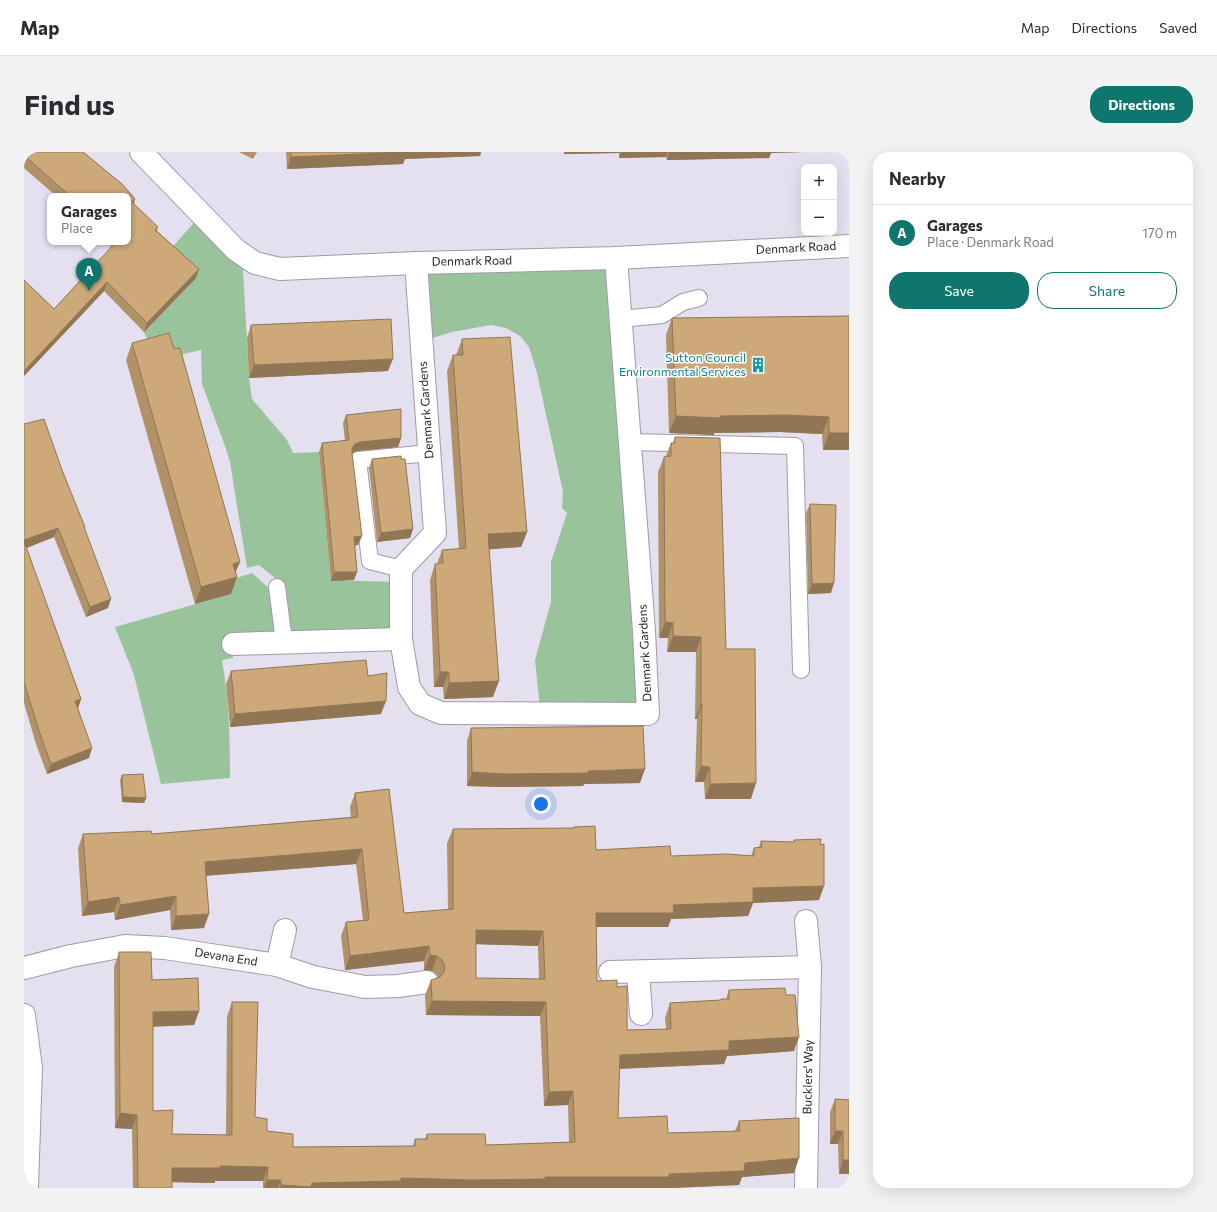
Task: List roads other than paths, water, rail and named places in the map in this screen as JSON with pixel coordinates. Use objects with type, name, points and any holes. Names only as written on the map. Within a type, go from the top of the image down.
[{"type":"street","name":"Denmark Road","points":[[141,152],[236,250],[255,263],[280,268],[616,258],[849,246]]},
{"type":"street","name":"Denmark Gardens","points":[[416,263],[435,533],[401,569],[401,639],[410,687],[420,704],[441,712],[648,714],[644,631],[616,258]]},
{"type":"street","points":[[233,644],[284,641],[401,639]]},
{"type":"street","name":"Bucklers' Way","points":[[806,921],[810,966],[806,1188]]},
{"type":"street","points":[[277,965],[285,930]]},
{"type":"street","name":"Devana End","points":[[24,968],[71,956],[125,946],[165,948],[277,965],[313,977],[365,987],[398,986],[427,982]]},
{"type":"street","points":[[610,972],[810,966]]},
{"type":"street","points":[[638,972],[641,1014]]},
{"type":"street","points":[[24,1015],[30,1068],[28,1188]]},
{"type":"lane","points":[[620,319],[662,315],[682,302],[700,298]]},
{"type":"lane","points":[[630,442],[795,446],[801,670]]},
{"type":"lane","points":[[401,569],[370,561],[358,460],[430,453]]},
{"type":"lane","points":[[277,587],[284,641]]},
{"type":"place","name":"Garages","points":[[89,291]]},
{"type":"place","name":"Sutton Council Environmental Services","points":[[758,365]]}]
